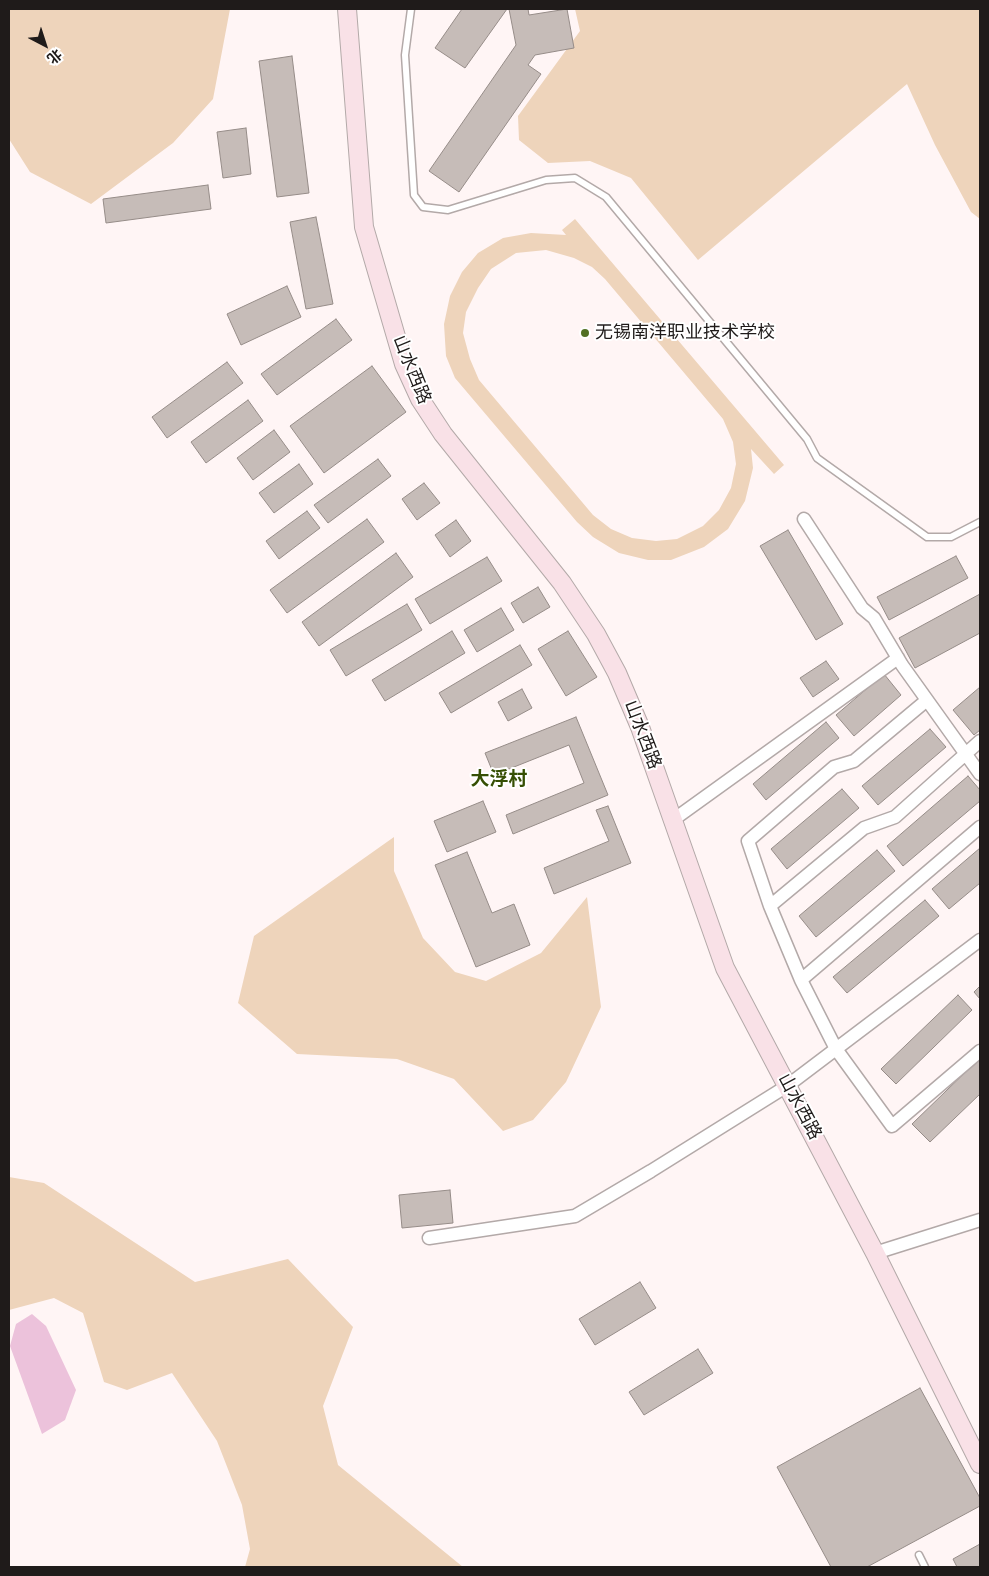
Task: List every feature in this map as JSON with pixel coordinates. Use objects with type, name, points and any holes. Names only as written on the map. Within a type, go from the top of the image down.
[{"type":"street","name":"山水西路","points":[[347,9],[364,227],[404,364],[420,400],[443,434],[562,584],[596,634],[617,673],[640,727],[725,968],[875,1253],[980,1464]]},
{"type":"street","points":[[804,518],[862,608],[874,618],[898,658],[980,774]]},
{"type":"street","points":[[673,820],[898,658]]},
{"type":"street","points":[[927,700],[854,760],[834,767],[748,841],[770,906],[801,980],[836,1049],[892,1126],[980,1051]]},
{"type":"street","points":[[770,906],[864,828],[895,817],[980,741]]},
{"type":"street","points":[[801,980],[980,826]]},
{"type":"street","points":[[429,1238],[575,1216],[651,1172],[787,1086],[980,940]]},
{"type":"street","points":[[875,1253],[980,1220]]},
{"type":"lane","points":[[411,9],[405,55],[414,195],[423,207],[448,210],[546,180],[575,178],[606,197],[807,439],[817,458],[927,537],[951,537],[980,522]]},
{"type":"lane","points":[[919,1556],[926,1567]]},
{"type":"shaded area","points":[[9,9],[230,9],[213,99],[173,143],[91,204],[30,172],[9,139]]},
{"type":"shaded area","points":[[575,9],[980,9],[980,219],[971,212],[935,145],[907,84],[698,260],[631,178],[590,161],[548,163],[519,140],[518,116],[580,31]]},
{"type":"shaded area","points":[[575,219],[784,465],[774,474],[751,449],[753,468],[745,501],[728,529],[704,547],[671,560],[648,560],[619,553],[593,537],[577,522],[455,378],[446,356],[444,324],[450,296],[462,272],[478,253],[503,238],[531,233],[566,235],[562,230]],"holes":[[[546,250],[574,258],[592,267],[605,279],[723,419],[733,442],[736,464],[731,488],[719,510],[703,526],[677,539],[656,541],[632,538],[611,529],[593,515],[479,380],[470,359],[463,333],[466,312],[478,288],[491,269],[516,253]]]},
{"type":"shaded area","points":[[394,837],[394,871],[423,938],[455,972],[486,981],[541,953],[587,897],[601,1007],[566,1082],[533,1120],[503,1131],[454,1079],[397,1059],[297,1054],[238,1003],[254,936]]},
{"type":"shaded area","points":[[9,1177],[44,1183],[195,1282],[288,1259],[353,1327],[323,1406],[338,1465],[463,1567],[245,1567],[250,1549],[242,1505],[217,1441],[172,1373],[127,1390],[104,1382],[83,1313],[54,1298],[9,1310]]},
{"type":"shaded area","points":[[32,1314],[46,1326],[76,1390],[65,1420],[42,1434],[10,1346],[16,1324]]},
{"type":"building","points":[[462,9],[507,9],[465,68],[435,48]]},
{"type":"building","points":[[509,9],[528,9],[529,15],[567,9],[574,48],[535,55],[528,65],[541,74],[459,192],[429,171],[516,45]]},
{"type":"building","points":[[292,56],[309,193],[277,197],[259,61]]},
{"type":"building","points":[[246,128],[251,174],[223,178],[217,132]]},
{"type":"building","points":[[208,185],[211,209],[106,223],[103,199]]},
{"type":"building","points":[[316,217],[333,304],[306,309],[290,222]]},
{"type":"building","points":[[287,286],[301,317],[241,345],[227,314]]},
{"type":"building","points":[[336,319],[352,340],[277,395],[261,374]]},
{"type":"building","points":[[227,362],[243,383],[167,438],[152,417]]},
{"type":"building","points":[[372,366],[406,412],[324,473],[290,426]]},
{"type":"building","points":[[248,400],[263,421],[206,463],[191,442]]},
{"type":"building","points":[[274,430],[290,452],[253,480],[237,458]]},
{"type":"building","points":[[378,459],[391,476],[328,523],[314,505]]},
{"type":"building","points":[[299,464],[313,484],[274,513],[259,493]]},
{"type":"building","points":[[424,483],[440,503],[417,520],[402,499]]},
{"type":"building","points":[[307,511],[320,528],[279,559],[266,541]]},
{"type":"building","points":[[367,519],[384,542],[287,613],[270,590]]},
{"type":"building","points":[[456,520],[471,541],[450,557],[435,535]]},
{"type":"building","points":[[788,530],[843,624],[816,640],[760,546]]},
{"type":"building","points":[[396,553],[413,577],[319,646],[302,622]]},
{"type":"building","points":[[956,556],[968,578],[889,620],[877,597]]},
{"type":"building","points":[[487,557],[502,581],[430,624],[415,599]]},
{"type":"building","points":[[538,587],[550,607],[523,623],[511,603]]},
{"type":"building","points":[[980,594],[980,633],[915,668],[899,638]]},
{"type":"building","points":[[407,604],[422,630],[346,676],[330,650]]},
{"type":"building","points":[[501,608],[514,630],[477,652],[464,630]]},
{"type":"building","points":[[452,631],[465,653],[385,701],[372,680]]},
{"type":"building","points":[[568,631],[597,677],[566,696],[538,649]]},
{"type":"building","points":[[520,645],[532,665],[451,713],[439,693]]},
{"type":"building","points":[[826,661],[839,679],[813,697],[800,678]]},
{"type":"building","points":[[884,674],[901,695],[854,736],[836,715]]},
{"type":"building","points":[[980,687],[980,730],[974,735],[953,710]]},
{"type":"building","points":[[522,689],[532,708],[508,721],[498,702]]},
{"type":"building","points":[[576,717],[608,795],[513,834],[506,815],[584,783],[569,745],[494,775],[485,753]]},
{"type":"building","points":[[826,722],[839,738],[766,800],[753,784]]},
{"type":"building","points":[[930,729],[946,747],[878,805],[862,786]]},
{"type":"building","points":[[968,776],[980,790],[980,801],[903,866],[887,846]]},
{"type":"building","points":[[842,789],[859,808],[787,869],[771,849]]},
{"type":"building","points":[[483,801],[496,832],[447,852],[434,821]]},
{"type":"building","points":[[608,806],[631,863],[554,894],[544,868],[609,841],[596,810]]},
{"type":"building","points":[[980,848],[980,883],[949,909],[932,889]]},
{"type":"building","points":[[877,850],[895,871],[816,937],[799,916]]},
{"type":"building","points":[[467,852],[492,913],[514,904],[530,945],[476,967],[435,865]]},
{"type":"building","points":[[925,900],[939,916],[847,993],[833,977]]},
{"type":"building","points":[[980,986],[980,999],[974,992]]},
{"type":"building","points":[[958,995],[972,1010],[896,1084],[881,1069]]},
{"type":"building","points":[[980,1058],[980,1094],[930,1142],[912,1124]]},
{"type":"building","points":[[450,1190],[453,1223],[402,1228],[399,1195]]},
{"type":"building","points":[[640,1282],[656,1308],[595,1345],[579,1319]]},
{"type":"building","points":[[698,1349],[713,1373],[644,1415],[629,1392]]},
{"type":"building","points":[[920,1388],[980,1498],[980,1506],[867,1567],[831,1567],[777,1467]]},
{"type":"building","points":[[980,1544],[980,1567],[957,1567],[953,1559]]},
{"type":"place","name":"无锡南洋职业技术学校","points":[[585,333]]},
{"type":"district","name":"大浮村","points":[[499,780]]}]
